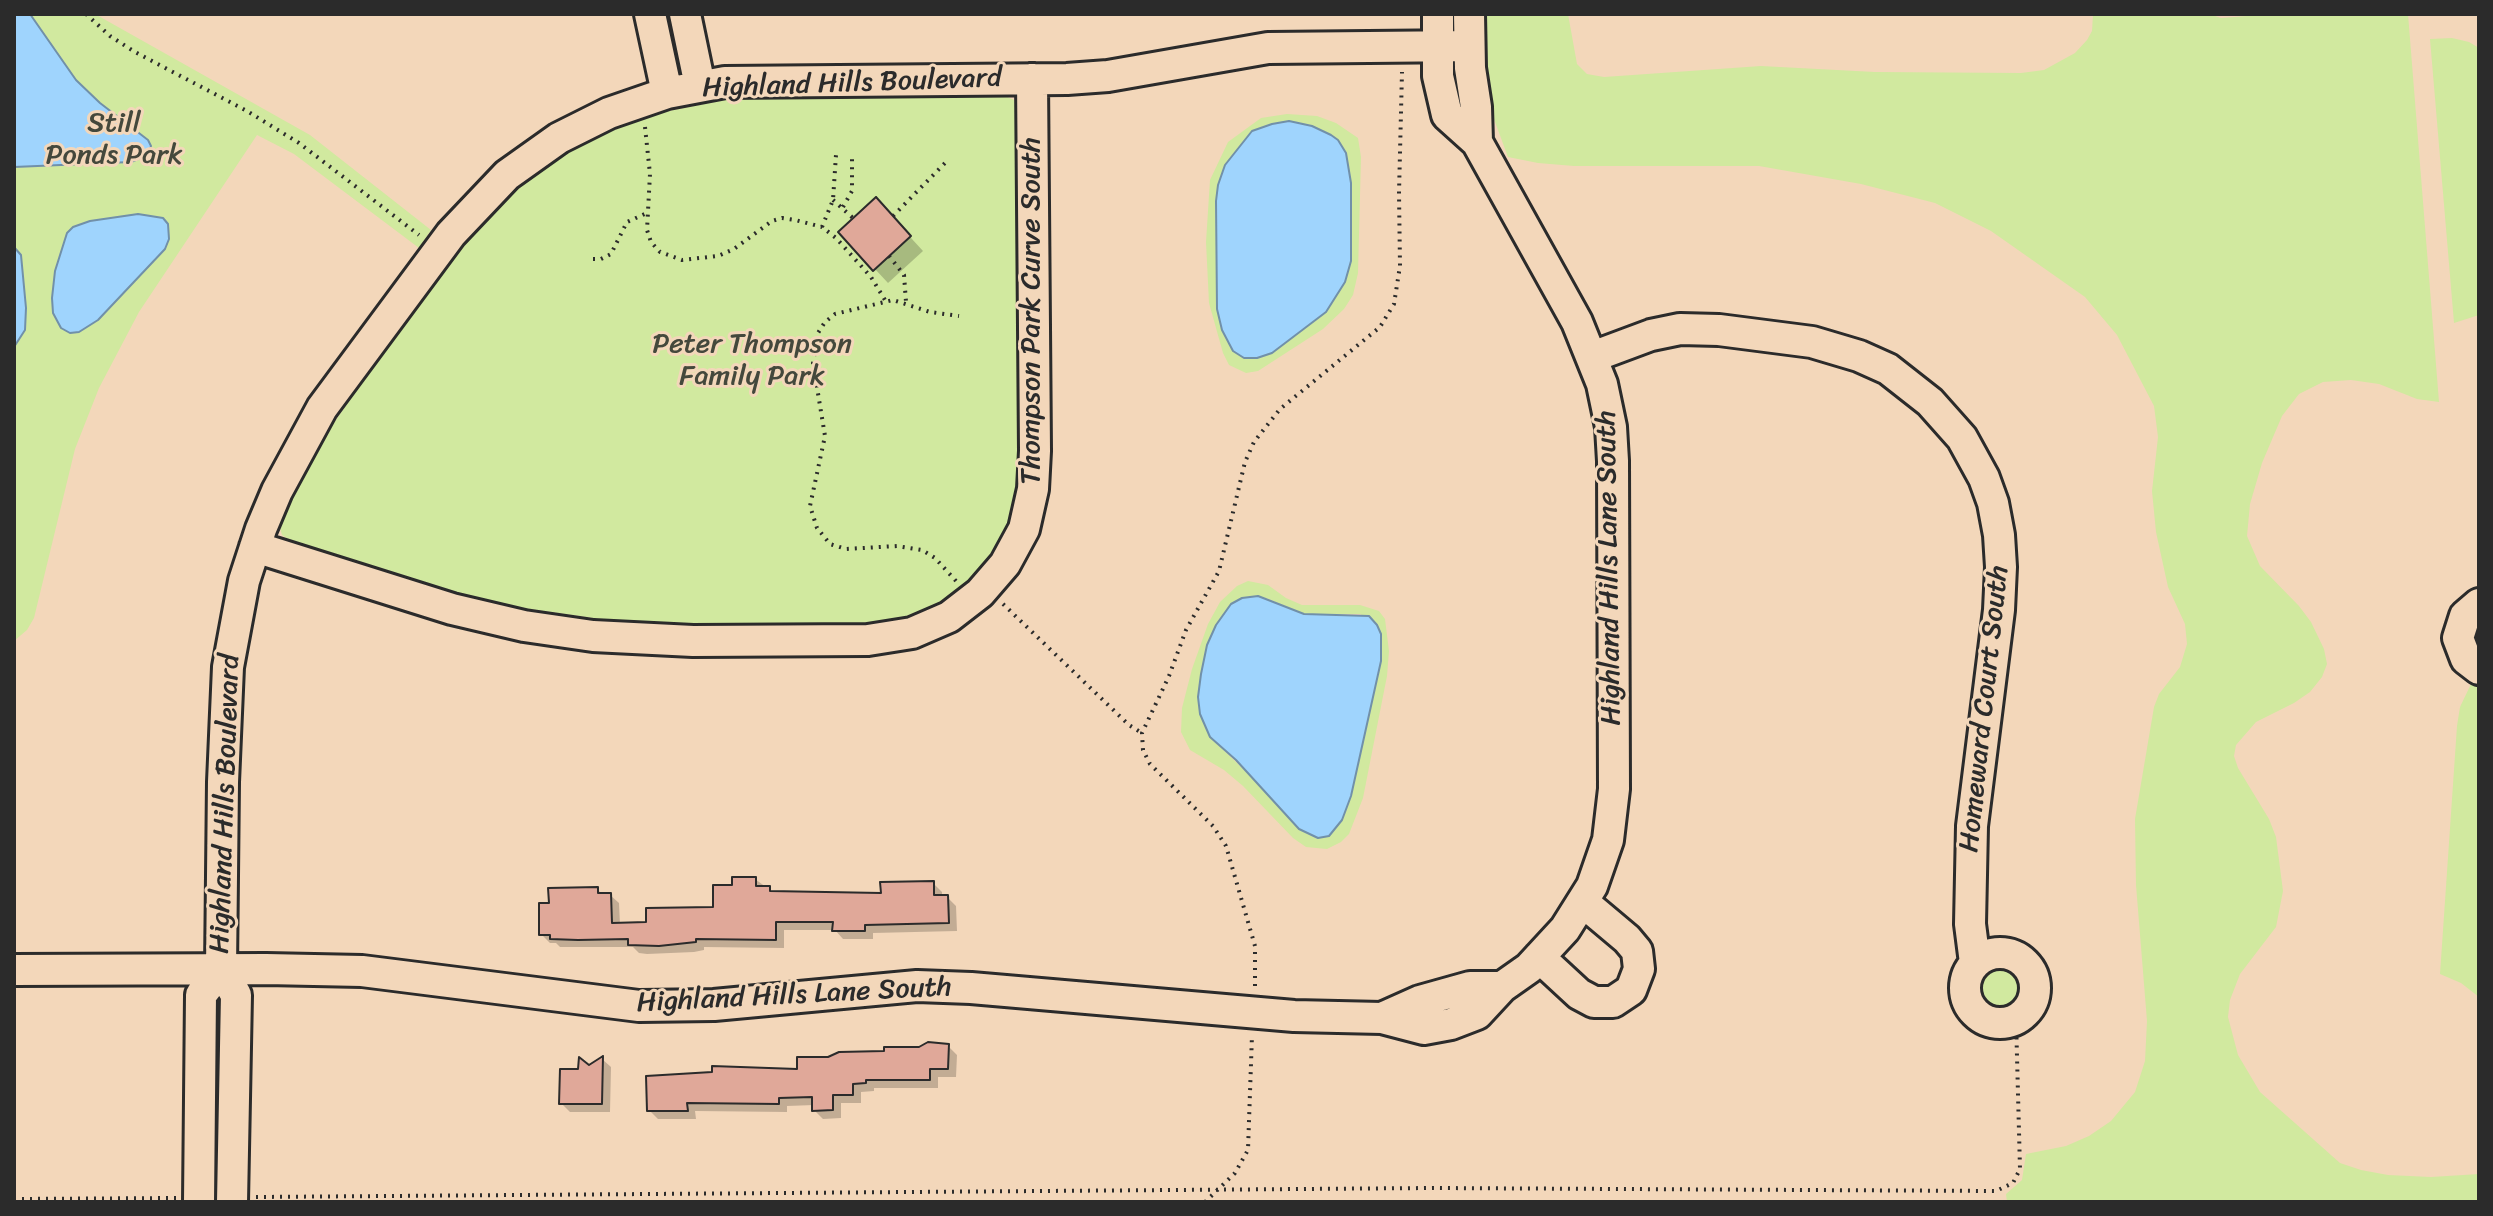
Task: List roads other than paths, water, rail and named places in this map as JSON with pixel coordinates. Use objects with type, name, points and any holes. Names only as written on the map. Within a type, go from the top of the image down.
[{"type":"street","points":[[650,14],[667,93]]},
{"type":"street","points":[[685,14],[700,86]]},
{"type":"street","name":"Highland Hills Lane South","points":[[14,970],[362,971],[639,1006],[714,1005],[917,986],[1294,1016],[1382,1018],[1420,1001],[1470,987],[1502,987],[1539,957],[1565,929],[1583,902],[1606,849],[1614,789],[1613,461],[1607,401],[1592,357],[1563,294],[1477,142],[1447,115],[1439,86],[1436,46],[1438,14]]},
{"type":"street","name":"Highland Hills Lane South","points":[[1469,14],[1477,142]]},
{"type":"street","name":"Highland Hills Boulevard","points":[[232,1202],[236,995],[221,969],[226,684],[237,611],[255,547],[286,473],[322,408],[439,250],[483,197],[541,149],[599,118],[667,93],[700,86],[776,80],[1108,76],[1268,48],[1469,46]]},
{"type":"street","name":"Thompson Park Curve South","points":[[255,547],[452,609],[524,626],[593,636],[723,642],[868,640],[912,633],[949,617],[980,593],[1015,550],[1024,529],[1033,489],[1032,79]]},
{"type":"street","name":"Homeward Court South","points":[[1592,357],[1651,335],[1680,329],[1731,331],[1819,343],[1867,359],[1902,378],[1937,408],[1962,438],[1980,470],[1993,503],[2001,567],[1999,610],[1972,826],[1970,924],[1975,963],[1965,982],[1968,1003],[1984,1019],[1994,1022],[2016,1019],[2031,1003],[2034,993],[2031,972],[2024,963],[2005,953],[1994,953],[1975,963]]},
{"type":"street","points":[[2479,604],[2465,616],[2458,638],[2466,659],[2479,669]]},
{"type":"street","points":[[1539,957],[1579,994],[1594,1002],[1613,1002],[1631,990],[1639,969],[1637,951],[1583,902]]},
{"type":"street","name":"Highland Hills Boulevard","points":[[199,1202],[201,995],[221,969]]},
{"type":"water","points":[[14,14],[30,14],[76,80],[148,140],[151,146],[148,155],[131,162],[14,167]]},
{"type":"water","points":[[1289,121],[1312,126],[1331,135],[1346,153],[1351,183],[1351,261],[1345,282],[1326,312],[1272,353],[1244,358],[1233,351],[1222,330],[1217,309],[1218,185],[1225,165],[1252,131]]},
{"type":"water","points":[[138,214],[163,218],[168,224],[169,239],[165,249],[98,320],[79,332],[70,333],[61,328],[53,313],[52,298],[55,271],[67,233],[73,227],[90,221]]},
{"type":"water","points":[[14,247],[21,255],[26,308],[25,330],[14,347]]},
{"type":"water","points":[[1258,596],[1304,614],[1369,616],[1381,634],[1381,661],[1351,796],[1342,820],[1329,836],[1318,838],[1299,829],[1236,760],[1210,737],[1200,714],[1198,697],[1201,674],[1207,645],[1216,625],[1231,604],[1242,598]]},
{"type":"park label","name":"Still Ponds Park","points":[[114,140]]},
{"type":"park label","name":"Peter Thompson Family Park","points":[[752,361]]}]
